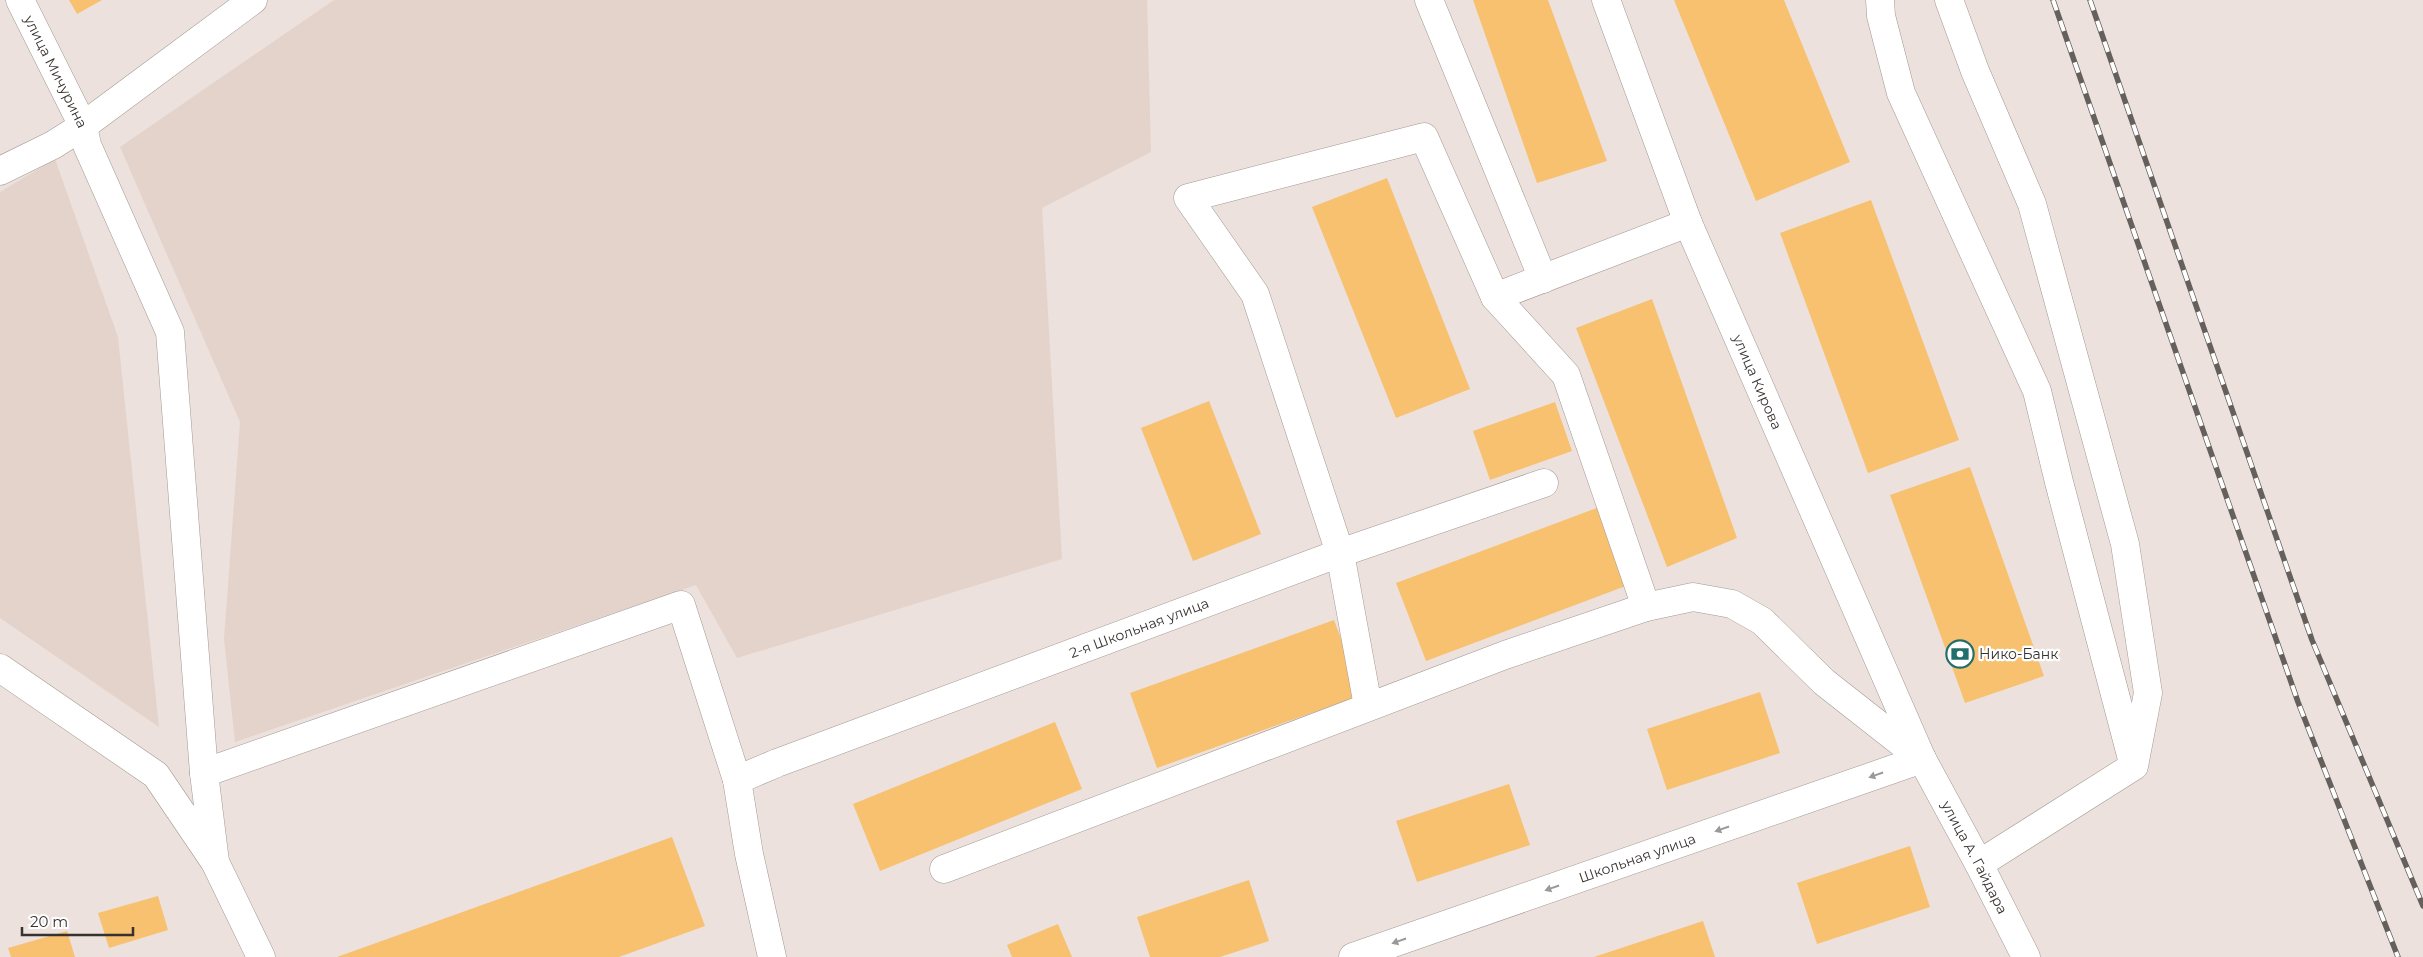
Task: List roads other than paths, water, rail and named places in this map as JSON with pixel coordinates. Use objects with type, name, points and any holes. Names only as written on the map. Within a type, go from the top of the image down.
[{"type":"street","name":"улица Мичурина","points":[[20,0],[85,135],[170,332],[204,773],[215,862]]},
{"type":"street","points":[[0,171],[53,144],[85,135],[253,0]]},
{"type":"street","points":[[1429,0],[1543,279]]},
{"type":"street","name":"улица Кирова","points":[[1606,0],[1688,223],[1922,759]]},
{"type":"street","points":[[1880,0],[1881,16],[1901,93],[2037,391],[2134,766]]},
{"type":"street","points":[[1949,0],[1975,70],[2032,204],[2125,544],[2148,693],[2134,766],[1979,864]]},
{"type":"street","points":[[1368,706],[1340,554],[1255,294],[1188,198],[1424,137],[1496,297],[1566,375],[1646,607]]},
{"type":"street","points":[[1496,297],[1688,223]]},
{"type":"street","name":"2-я Школьная улица","points":[[737,780],[786,760],[1340,554],[1544,483]]},
{"type":"street","points":[[944,869],[1505,655],[1646,607],[1693,597],[1732,604],[1762,621],[1824,682],[1922,759]]},
{"type":"street","points":[[204,773],[681,605],[737,780],[749,854],[772,957]]},
{"type":"street","points":[[0,668],[156,775],[215,862],[260,957]]},
{"type":"street","name":"улица А. Гайдара","points":[[1922,759],[1979,864],[2026,957]]},
{"type":"street","name":"Школьная улица","points":[[1353,957],[1922,759]]},
{"type":"railway","points":[[2053,0],[2298,702],[2398,957]]},
{"type":"railway","points":[[2090,0],[2312,640],[2423,906]]},
{"type":"place","name":"Нико-Банк","points":[[1960,654]]}]
